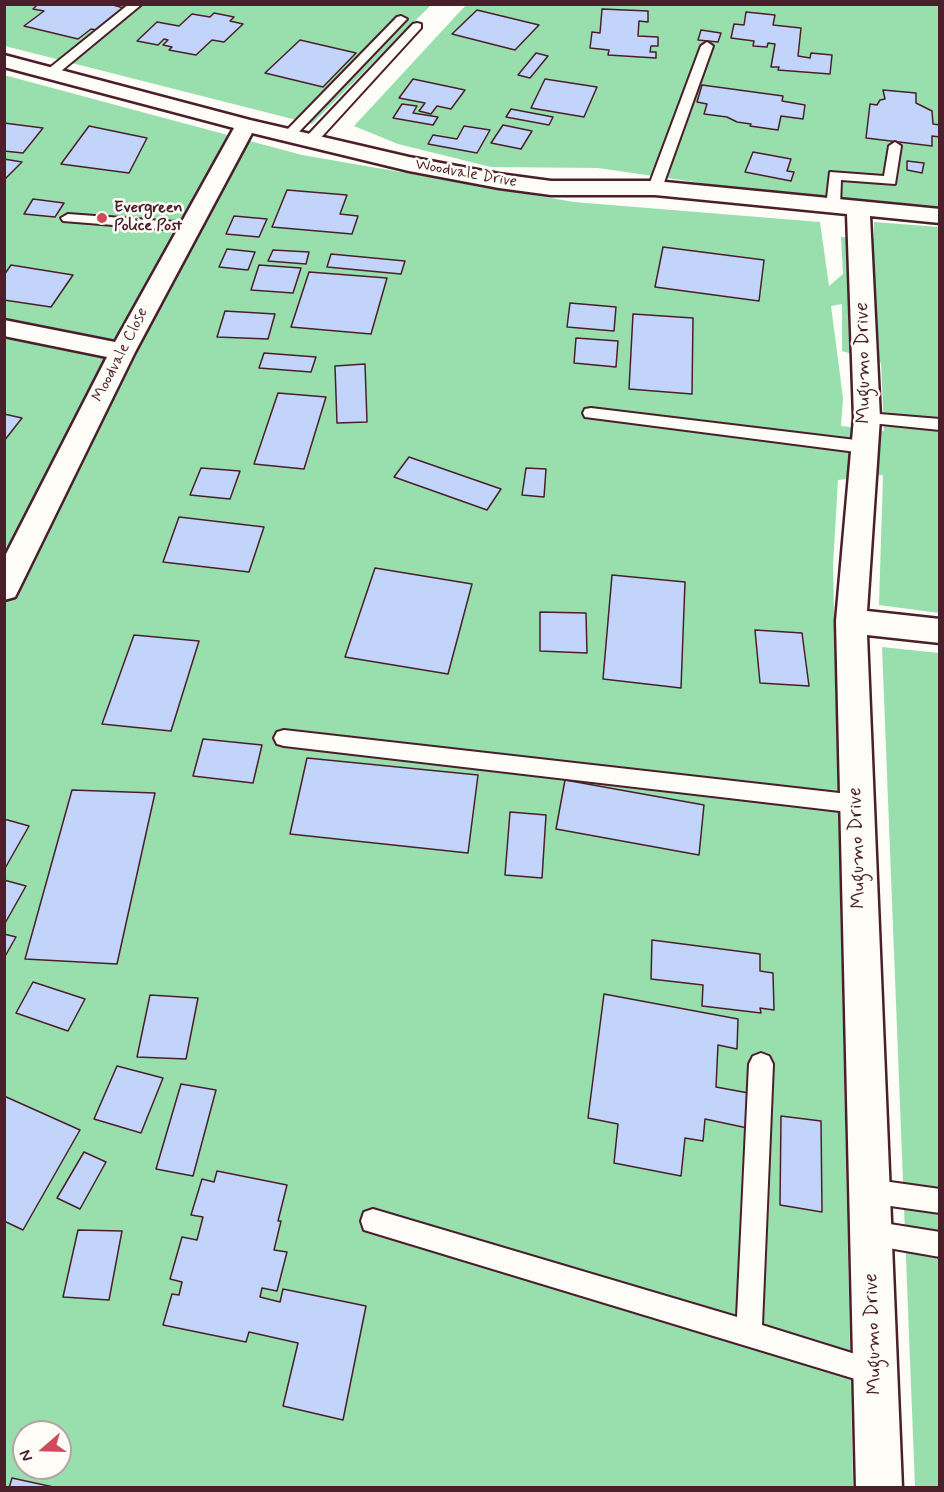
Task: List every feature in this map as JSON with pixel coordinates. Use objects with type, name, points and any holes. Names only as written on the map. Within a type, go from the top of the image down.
[{"type":"street","name":"Woodvale Drive","points":[[4,61],[246,125],[454,173],[550,188],[655,188],[939,216]]},
{"type":"street","name":"Moodvale Close","points":[[4,589],[122,352],[246,125]]},
{"type":"street","name":"Mugumo Drive","points":[[846,208],[865,432],[851,621],[879,1488]]},
{"type":"street","points":[[4,327],[122,352]]},
{"type":"street","points":[[851,621],[939,631]]},
{"type":"lane","points":[[51,73],[137,4]]},
{"type":"lane","points":[[290,135],[401,19]]},
{"type":"lane","points":[[311,140],[417,26]]},
{"type":"lane","points":[[655,188],[707,46]]},
{"type":"lane","points":[[846,208],[835,175],[890,181],[895,146]]},
{"type":"lane","points":[[68,218],[189,227]]},
{"type":"lane","points":[[591,413],[865,432],[939,425]]},
{"type":"lane","points":[[284,738],[857,804]]},
{"type":"lane","points":[[749,1334],[761,1064]]},
{"type":"lane","points":[[869,1191],[939,1201]]},
{"type":"lane","points":[[373,1221],[875,1372]]},
{"type":"lane","points":[[872,1233],[939,1245]]},
{"type":"green space","points":[[4,5],[431,5],[312,124],[5,46]]},
{"type":"green space","points":[[466,5],[939,5],[939,207],[770,193],[598,168],[491,167],[398,144],[354,126]]},
{"type":"green space","points":[[4,75],[302,155],[574,202],[820,222],[829,286],[843,274],[841,237],[874,238],[874,222],[939,227],[939,613],[879,605],[883,475],[838,480],[833,566],[853,1487],[5,1487]],"holes":[[[842,304],[842,351],[881,363],[884,431],[841,426],[843,398],[831,306]]]},
{"type":"green space","points":[[882,647],[939,653],[939,1487],[915,1487]]},
{"type":"building","points":[[38,4],[109,4],[124,8],[97,30],[91,29],[78,39],[24,26],[44,11],[33,9]]},
{"type":"building","points":[[602,9],[648,11],[648,22],[639,21],[638,36],[658,37],[658,46],[651,46],[650,52],[656,52],[656,58],[608,55],[609,50],[590,48],[592,32],[600,33]]},
{"type":"building","points":[[477,10],[539,25],[515,50],[452,34]]},
{"type":"building","points":[[746,12],[775,15],[773,25],[801,28],[798,56],[810,58],[811,53],[832,55],[830,74],[778,70],[779,67],[771,67],[775,44],[768,43],[767,47],[753,46],[754,41],[731,38],[734,24],[744,25]]},
{"type":"building","points":[[214,13],[234,17],[230,21],[243,24],[224,42],[212,40],[196,55],[169,50],[172,47],[163,45],[168,40],[164,39],[158,45],[137,41],[157,22],[179,26],[192,14],[210,17]]},
{"type":"building","points":[[701,30],[721,33],[718,42],[698,40]]},
{"type":"building","points":[[300,40],[356,53],[323,87],[265,73]]},
{"type":"building","points":[[536,53],[548,56],[530,78],[518,75]]},
{"type":"building","points":[[413,79],[465,90],[451,109],[437,106],[431,114],[419,111],[425,103],[399,98]]},
{"type":"building","points":[[545,79],[597,87],[584,117],[531,108]]},
{"type":"building","points":[[702,85],[783,96],[782,101],[805,105],[803,119],[781,116],[778,130],[750,126],[751,124],[737,122],[727,117],[704,114],[707,104],[697,102]]},
{"type":"building","points":[[883,90],[916,93],[916,103],[932,111],[933,124],[940,125],[940,137],[932,136],[932,146],[866,138],[870,104],[877,105],[880,100],[885,99]]},
{"type":"building","points":[[402,104],[417,106],[413,113],[438,117],[433,125],[393,118]]},
{"type":"building","points":[[511,109],[553,117],[549,125],[506,117]]},
{"type":"building","points":[[4,123],[43,128],[23,153],[4,151]]},
{"type":"building","points":[[503,125],[532,131],[521,149],[491,143]]},
{"type":"building","points":[[89,126],[147,138],[129,173],[61,164]]},
{"type":"building","points":[[464,126],[490,130],[477,153],[428,144],[433,135],[457,139]]},
{"type":"building","points":[[753,152],[791,159],[787,171],[794,172],[791,181],[745,172]]},
{"type":"building","points":[[4,159],[22,162],[4,180]]},
{"type":"building","points":[[907,161],[924,163],[922,173],[907,170]]},
{"type":"building","points":[[287,190],[347,195],[340,214],[358,216],[352,234],[272,227]]},
{"type":"building","points":[[33,199],[64,203],[55,217],[24,214]]},
{"type":"building","points":[[234,216],[267,219],[259,237],[226,234]]},
{"type":"building","points":[[663,247],[764,260],[759,301],[655,287]]},
{"type":"building","points":[[227,249],[255,252],[248,270],[219,267]]},
{"type":"building","points":[[273,250],[309,252],[306,264],[268,261]]},
{"type":"building","points":[[331,254],[405,261],[401,274],[327,267]]},
{"type":"building","points":[[11,265],[73,275],[51,307],[4,300],[4,275]]},
{"type":"building","points":[[259,265],[301,268],[293,293],[251,290]]},
{"type":"building","points":[[309,272],[387,278],[371,334],[291,327]]},
{"type":"building","points":[[570,303],[616,307],[614,331],[567,327]]},
{"type":"building","points":[[225,311],[275,314],[268,339],[217,337]]},
{"type":"building","points":[[633,314],[693,318],[692,394],[629,389]]},
{"type":"building","points":[[576,338],[618,341],[616,367],[574,363]]},
{"type":"building","points":[[264,353],[316,357],[311,372],[259,368]]},
{"type":"building","points":[[365,364],[367,422],[337,423],[335,366]]},
{"type":"building","points":[[278,393],[326,397],[304,469],[254,464]]},
{"type":"building","points":[[4,414],[22,418],[4,441]]},
{"type":"building","points":[[409,457],[501,489],[487,510],[394,477]]},
{"type":"building","points":[[201,468],[240,471],[230,499],[190,495]]},
{"type":"building","points":[[526,468],[546,469],[544,497],[522,495]]},
{"type":"building","points":[[179,517],[264,527],[249,572],[163,562]]},
{"type":"building","points":[[375,568],[472,584],[448,674],[345,657]]},
{"type":"building","points":[[612,575],[685,582],[681,688],[603,679]]},
{"type":"building","points":[[540,612],[586,613],[587,653],[540,651]]},
{"type":"building","points":[[755,630],[802,633],[809,686],[760,683]]},
{"type":"building","points":[[134,635],[199,641],[171,731],[102,724]]},
{"type":"building","points":[[203,739],[262,745],[253,783],[193,776]]},
{"type":"building","points":[[307,758],[478,775],[468,853],[290,834]]},
{"type":"building","points":[[565,780],[704,805],[699,855],[556,829]]},
{"type":"building","points":[[72,790],[155,793],[117,964],[25,959]]},
{"type":"building","points":[[510,812],[546,815],[542,878],[505,875]]},
{"type":"building","points":[[4,819],[29,826],[4,870]]},
{"type":"building","points":[[4,880],[26,886],[4,925]]},
{"type":"building","points":[[4,934],[16,937],[4,958]]},
{"type":"building","points":[[652,940],[760,954],[760,971],[773,973],[774,1010],[760,1008],[761,1013],[702,1006],[703,985],[651,979]]},
{"type":"building","points":[[33,982],[85,999],[68,1031],[16,1013]]},
{"type":"building","points":[[604,994],[738,1019],[737,1049],[718,1045],[716,1087],[754,1094],[752,1129],[705,1119],[703,1141],[685,1138],[681,1176],[614,1163],[618,1124],[588,1118]]},
{"type":"building","points":[[150,995],[198,998],[186,1059],[137,1057]]},
{"type":"building","points":[[117,1066],[163,1078],[141,1133],[94,1119]]},
{"type":"building","points":[[181,1084],[216,1090],[193,1176],[156,1169]]},
{"type":"building","points":[[4,1096],[80,1130],[23,1230],[4,1221]]},
{"type":"building","points":[[781,1116],[821,1121],[822,1212],[780,1205]]},
{"type":"building","points":[[84,1152],[106,1162],[80,1209],[57,1198]]},
{"type":"building","points":[[217,1171],[287,1185],[274,1250],[287,1252],[277,1291],[262,1288],[260,1297],[280,1302],[283,1289],[366,1306],[343,1420],[283,1406],[298,1343],[249,1332],[246,1342],[163,1325],[172,1294],[179,1295],[182,1282],[170,1279],[182,1237],[197,1240],[203,1217],[191,1215],[202,1179],[214,1182]]},
{"type":"building","points":[[78,1230],[122,1231],[109,1300],[63,1297]]},
{"type":"building","points":[[12,1478],[12,1480],[58,1488],[9,1488]]},
{"type":"place","name":"Evergreen Police Post","points":[[102,218]]}]
